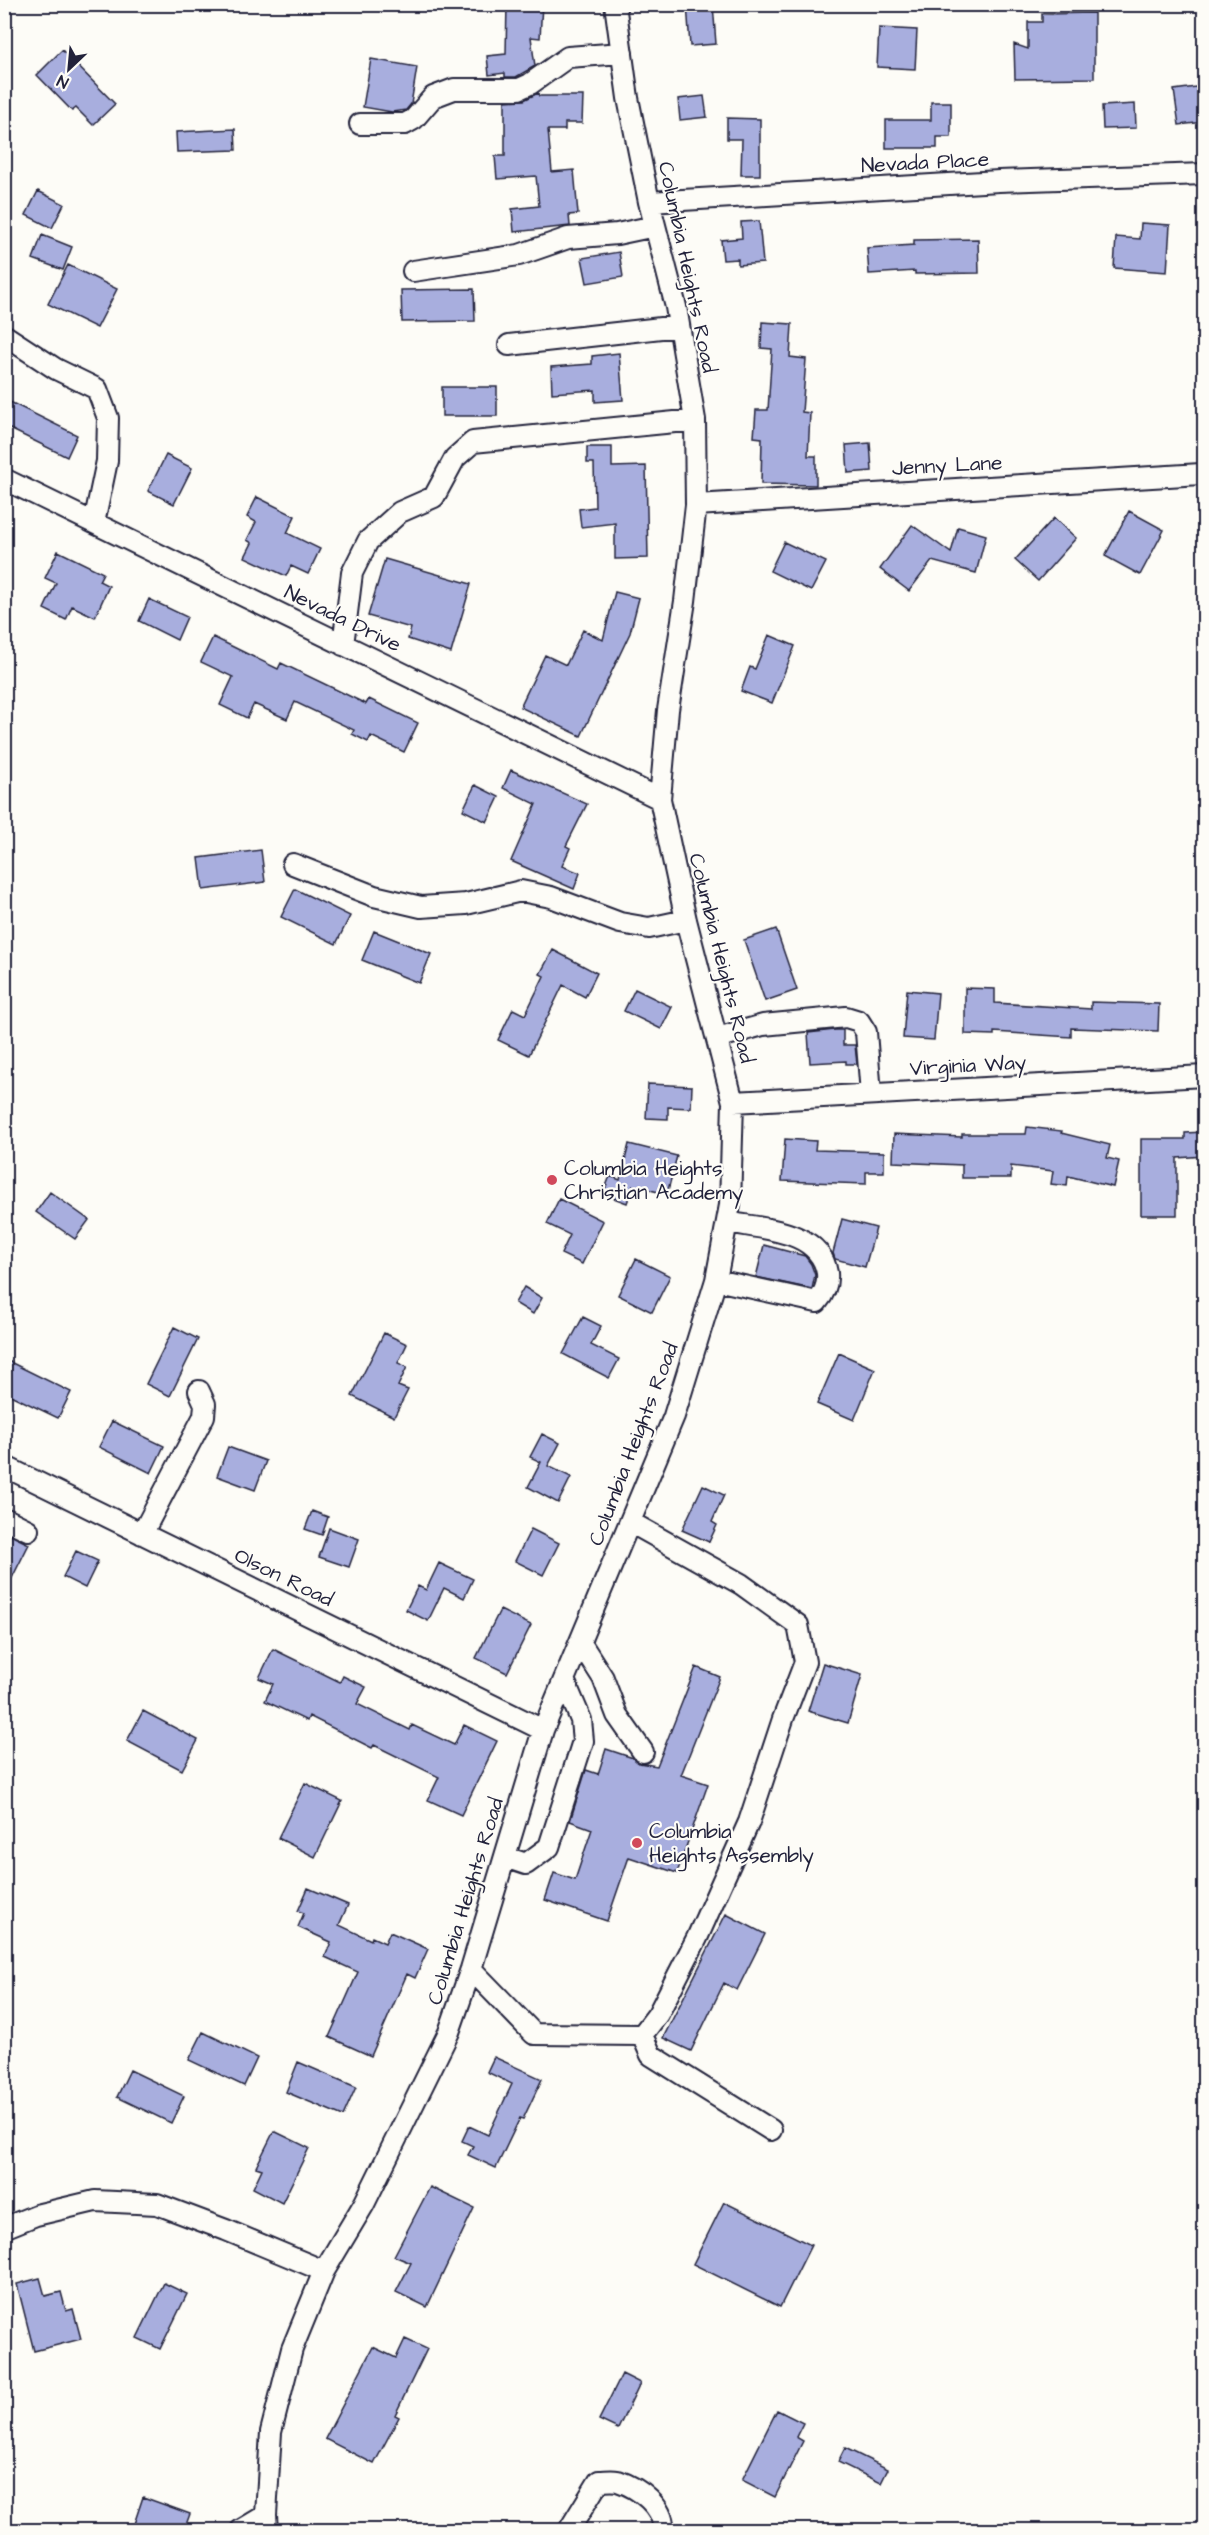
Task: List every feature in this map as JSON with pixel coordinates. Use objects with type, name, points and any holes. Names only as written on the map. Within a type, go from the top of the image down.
[{"type":"street","name":"Columbia Heights Road","points":[[266,2523],[271,2432],[292,2349],[324,2271],[364,2204],[443,2048],[471,1969],[543,1730],[674,1416],[716,1280],[730,1205],[733,1101],[686,920],[660,799],[668,710],[685,601],[696,505],[694,420],[679,326],[649,202],[628,98],[615,4]]},
{"type":"street","points":[[360,124],[405,124],[414,119],[433,98],[454,89],[519,89],[530,84],[568,57],[622,53]]},
{"type":"street","name":"Nevada Place","points":[[649,202],[999,181],[1204,174]]},
{"type":"street","points":[[413,272],[519,255],[568,238],[617,234],[655,226]]},
{"type":"street","points":[[509,345],[679,326]]},
{"type":"street","points":[[4,336],[56,369],[96,389],[108,418],[107,461],[94,523]]},
{"type":"street","points":[[343,645],[352,573],[368,541],[400,512],[434,497],[455,458],[473,442],[694,420]]},
{"type":"street","name":"Jenny Lane","points":[[696,505],[1201,474]]},
{"type":"street","name":"Nevada Drive","points":[[4,479],[660,799]]},
{"type":"street","points":[[293,864],[374,896],[421,907],[466,904],[521,891],[551,897],[620,923],[649,928],[686,920]]},
{"type":"street","points":[[717,1038],[763,1025],[846,1017],[859,1021],[866,1032],[872,1094]]},
{"type":"street","name":"Virginia Way","points":[[733,1101],[1204,1076]]},
{"type":"street","points":[[716,1280],[816,1302],[824,1295],[827,1277],[824,1260],[810,1244],[788,1233],[727,1222]]},
{"type":"street","points":[[142,1534],[204,1416],[205,1404],[199,1391]]},
{"type":"street","name":"Olson Road","points":[[4,1466],[543,1730]]},
{"type":"street","points":[[4,1518],[28,1530]]},
{"type":"street","points":[[630,1522],[741,1584],[798,1625],[805,1662],[783,1719],[749,1822],[697,1938],[658,2014],[642,2035]]},
{"type":"street","points":[[580,1642],[603,1678],[617,1715],[643,1752]]},
{"type":"street","points":[[505,1857],[526,1864],[549,1847],[583,1742],[581,1720],[564,1680]]},
{"type":"street","points":[[471,1969],[534,2034],[642,2035]]},
{"type":"street","points":[[642,2035],[651,2055],[771,2130]]},
{"type":"street","points":[[4,2228],[36,2214],[95,2201],[157,2204],[324,2271]]},
{"type":"street","points":[[569,2530],[599,2481],[617,2481],[649,2498],[664,2521],[663,2530]]},
{"type":"street","points":[[241,2530],[266,2523]]},
{"type":"building","points":[[507,4],[542,4],[540,38],[531,37],[535,66],[516,77],[505,77],[505,73],[489,75],[487,56],[506,54]]},
{"type":"building","points":[[687,4],[713,4],[716,44],[690,46]]},
{"type":"building","points":[[1094,13],[1094,78],[1015,79],[1014,44],[1028,49],[1028,22],[1042,22],[1042,14]]},
{"type":"building","points":[[879,28],[917,30],[915,69],[877,67]]},
{"type":"building","points":[[62,50],[115,104],[93,125],[76,108],[72,111],[37,75]]},
{"type":"building","points":[[371,59],[417,67],[411,104],[406,110],[392,112],[363,107]]},
{"type":"building","points":[[1203,86],[1204,122],[1179,125],[1174,90]]},
{"type":"building","points":[[538,93],[539,96],[583,96],[582,123],[565,123],[565,130],[548,130],[552,172],[574,170],[578,214],[569,215],[570,226],[514,232],[512,209],[539,206],[536,176],[497,179],[495,156],[505,156],[505,101],[524,100]]},
{"type":"building","points":[[704,96],[707,117],[680,120],[678,99]]},
{"type":"building","points":[[931,102],[951,102],[951,137],[937,137],[937,148],[886,148],[886,120],[931,120]]},
{"type":"building","points":[[1135,104],[1136,128],[1103,129],[1102,106]]},
{"type":"building","points":[[727,118],[760,119],[760,175],[741,175],[742,139],[727,139]]},
{"type":"building","points":[[235,129],[236,150],[177,152],[176,132]]},
{"type":"building","points":[[38,191],[64,204],[52,228],[26,215]]},
{"type":"building","points":[[759,221],[763,263],[738,265],[738,259],[723,260],[721,240],[742,238],[741,222]]},
{"type":"building","points":[[1141,223],[1170,225],[1167,272],[1114,268],[1116,237],[1140,239]]},
{"type":"building","points":[[42,235],[72,247],[63,270],[33,259]]},
{"type":"building","points":[[978,239],[979,273],[915,274],[915,271],[869,274],[867,248],[914,245],[914,240]]},
{"type":"building","points":[[619,252],[623,277],[587,283],[582,258]]},
{"type":"building","points":[[68,265],[117,289],[97,328],[48,304]]},
{"type":"building","points":[[474,289],[475,321],[402,322],[401,290]]},
{"type":"building","points":[[762,322],[792,324],[790,357],[806,359],[802,412],[810,413],[808,456],[816,456],[816,485],[761,484],[762,438],[754,437],[756,410],[768,410],[772,349],[761,348]]},
{"type":"building","points":[[619,353],[623,400],[595,402],[595,390],[552,393],[551,367],[592,364],[592,356]]},
{"type":"building","points":[[442,387],[497,387],[497,416],[442,416]]},
{"type":"building","points":[[4,399],[77,435],[67,457],[4,426]]},
{"type":"building","points":[[870,443],[872,471],[848,473],[846,445]]},
{"type":"building","points":[[587,447],[612,447],[612,467],[646,466],[648,558],[615,559],[615,523],[581,527],[579,509],[595,507],[594,463],[587,463]]},
{"type":"building","points":[[166,455],[192,468],[174,504],[148,491]]},
{"type":"building","points":[[257,497],[295,516],[287,533],[320,549],[308,574],[291,566],[286,576],[245,557],[252,543],[247,540],[256,522],[247,517]]},
{"type":"building","points":[[1129,511],[1164,530],[1140,575],[1105,556]]},
{"type":"building","points":[[1054,518],[1076,538],[1038,581],[1015,560]]},
{"type":"building","points":[[912,525],[951,553],[958,527],[986,535],[976,573],[932,561],[909,591],[880,569]]},
{"type":"building","points":[[784,542],[826,562],[811,591],[770,571]]},
{"type":"building","points":[[58,551],[103,573],[99,581],[109,586],[95,617],[72,606],[66,620],[44,609],[56,583],[45,578]]},
{"type":"building","points":[[385,559],[471,584],[451,653],[408,639],[411,628],[368,616]]},
{"type":"building","points":[[615,592],[639,598],[630,633],[581,736],[520,707],[545,655],[566,665],[583,630],[603,640]]},
{"type":"building","points":[[149,599],[187,617],[177,640],[139,621]]},
{"type":"building","points":[[769,635],[795,646],[772,703],[741,691],[750,667],[755,669]]},
{"type":"building","points":[[213,637],[278,669],[281,663],[366,704],[369,699],[418,723],[404,752],[371,736],[368,742],[352,734],[354,730],[295,702],[287,719],[254,704],[247,718],[220,705],[233,677],[201,662]]},
{"type":"building","points":[[511,770],[587,804],[566,846],[570,848],[562,866],[580,873],[574,889],[511,861],[536,804],[503,788]]},
{"type":"building","points":[[475,785],[499,797],[487,822],[463,810]]},
{"type":"building","points":[[261,850],[265,882],[203,890],[199,858]]},
{"type":"building","points":[[295,889],[350,916],[336,944],[281,917]]},
{"type":"building","points":[[776,929],[797,990],[765,1001],[744,940]]},
{"type":"building","points":[[374,931],[431,954],[419,983],[362,960]]},
{"type":"building","points":[[553,950],[597,973],[585,997],[563,985],[529,1055],[498,1040],[513,1009],[525,1015],[544,976],[540,974]]},
{"type":"building","points":[[965,988],[995,989],[995,1003],[1091,1009],[1091,1002],[1159,1004],[1158,1031],[1071,1028],[1071,1037],[994,1032],[994,1035],[965,1034]]},
{"type":"building","points":[[635,989],[672,1007],[661,1029],[624,1011]]},
{"type":"building","points":[[907,990],[938,993],[934,1040],[903,1038]]},
{"type":"building","points":[[843,1030],[843,1045],[855,1045],[857,1064],[846,1064],[846,1061],[810,1063],[808,1033]]},
{"type":"building","points":[[648,1084],[692,1086],[691,1108],[668,1107],[668,1119],[646,1118]]},
{"type":"building","points":[[1027,1127],[1062,1131],[1061,1133],[1110,1145],[1107,1158],[1119,1161],[1113,1187],[1068,1176],[1067,1186],[1051,1184],[1053,1171],[1011,1166],[1011,1178],[962,1178],[962,1165],[893,1162],[894,1134],[962,1137],[962,1134],[1026,1134]]},
{"type":"building","points":[[1204,1132],[1204,1156],[1177,1158],[1177,1215],[1141,1215],[1141,1139],[1185,1139],[1185,1133]]},
{"type":"building","points":[[785,1139],[816,1141],[815,1150],[884,1152],[884,1172],[866,1172],[866,1184],[782,1181]]},
{"type":"building","points":[[629,1144],[677,1156],[667,1194],[633,1186],[627,1203],[603,1194],[610,1176],[620,1180]]},
{"type":"building","points":[[50,1192],[89,1220],[75,1239],[36,1212]]},
{"type":"building","points":[[559,1199],[603,1221],[582,1264],[561,1254],[570,1235],[547,1224]]},
{"type":"building","points":[[842,1219],[876,1228],[865,1267],[835,1259],[833,1253]]},
{"type":"building","points":[[764,1245],[805,1256],[815,1275],[812,1289],[756,1277]]},
{"type":"building","points":[[636,1259],[670,1276],[652,1312],[618,1295]]},
{"type":"building","points":[[524,1287],[542,1298],[533,1314],[515,1303]]},
{"type":"building","points":[[583,1317],[601,1326],[591,1345],[619,1359],[609,1378],[563,1354]]},
{"type":"building","points":[[174,1327],[198,1339],[170,1396],[146,1384]]},
{"type":"building","points":[[384,1333],[407,1344],[398,1363],[407,1367],[398,1386],[408,1390],[394,1417],[352,1396]]},
{"type":"building","points":[[839,1353],[875,1369],[854,1420],[817,1404]]},
{"type":"building","points":[[4,1359],[71,1392],[58,1418],[4,1392]]},
{"type":"building","points":[[112,1421],[164,1446],[151,1473],[99,1447]]},
{"type":"building","points":[[542,1434],[560,1443],[548,1466],[571,1477],[558,1503],[528,1487],[541,1462],[530,1457]]},
{"type":"building","points":[[228,1447],[266,1461],[255,1490],[217,1476]]},
{"type":"building","points":[[703,1485],[724,1495],[712,1522],[717,1525],[709,1542],[682,1530]]},
{"type":"building","points":[[312,1511],[328,1517],[322,1535],[305,1529]]},
{"type":"building","points":[[329,1528],[359,1539],[349,1567],[319,1557]]},
{"type":"building","points":[[531,1529],[559,1543],[543,1575],[515,1561]]},
{"type":"building","points":[[4,1532],[29,1544],[4,1594]]},
{"type":"building","points":[[76,1551],[98,1561],[85,1588],[63,1577]]},
{"type":"building","points":[[439,1563],[473,1579],[464,1598],[444,1588],[428,1621],[406,1610],[418,1586],[426,1590]]},
{"type":"building","points":[[500,1610],[531,1625],[507,1673],[476,1658]]},
{"type":"building","points":[[273,1649],[340,1682],[343,1676],[366,1687],[357,1704],[410,1730],[412,1725],[454,1745],[464,1725],[497,1741],[461,1815],[428,1800],[439,1777],[374,1745],[372,1748],[309,1716],[307,1721],[265,1701],[273,1684],[259,1678]]},
{"type":"building","points":[[823,1663],[862,1675],[848,1723],[808,1711]]},
{"type":"building","name":"Columbia Heights Assembly","points":[[696,1667],[720,1677],[681,1775],[708,1784],[677,1873],[629,1857],[607,1921],[545,1900],[554,1873],[575,1880],[592,1829],[570,1821],[586,1770],[598,1774],[606,1749],[633,1758],[639,1763],[657,1766]]},
{"type":"building","points":[[143,1711],[198,1740],[182,1770],[127,1741]]},
{"type":"building","points":[[305,1783],[342,1801],[315,1857],[278,1838]]},
{"type":"building","points":[[308,1888],[348,1905],[339,1925],[371,1940],[372,1937],[385,1943],[390,1932],[428,1949],[415,1978],[407,1974],[371,2056],[329,2037],[358,1972],[325,1957],[331,1942],[298,1927],[304,1913],[298,1911]]},
{"type":"building","points":[[726,1914],[765,1934],[737,1990],[724,1983],[691,2051],[663,2038]]},
{"type":"building","points":[[203,2032],[257,2058],[244,2086],[189,2060]]},
{"type":"building","points":[[494,2057],[542,2079],[496,2168],[468,2155],[473,2146],[462,2141],[469,2126],[488,2135],[512,2084],[487,2072]]},
{"type":"building","points":[[298,2062],[356,2087],[343,2116],[286,2092]]},
{"type":"building","points":[[130,2070],[184,2096],[171,2123],[117,2097]]},
{"type":"building","points":[[274,2131],[309,2148],[282,2203],[253,2188],[262,2169],[256,2167]]},
{"type":"building","points":[[430,2187],[474,2208],[427,2307],[396,2292],[411,2263],[394,2256]]},
{"type":"building","points":[[724,2202],[811,2245],[780,2307],[693,2264]]},
{"type":"building","points":[[40,2278],[45,2296],[61,2292],[66,2311],[73,2309],[81,2339],[34,2351],[17,2284]]},
{"type":"building","points":[[164,2283],[187,2294],[160,2349],[137,2338]]},
{"type":"building","points":[[405,2339],[427,2349],[395,2415],[399,2417],[374,2464],[325,2439],[373,2347],[396,2358]]},
{"type":"building","points":[[622,2374],[640,2383],[618,2429],[599,2420]]},
{"type":"building","points":[[777,2410],[803,2423],[796,2437],[803,2441],[775,2497],[742,2480]]},
{"type":"building","points":[[845,2448],[888,2469],[881,2483],[838,2462]]},
{"type":"building","points":[[143,2497],[190,2514],[184,2530],[132,2530]]},
{"type":"place","name":"Columbia Heights Christian Academy","points":[[552,1180]]},
{"type":"place","name":"Columbia Heights Assembly","points":[[637,1843]]}]
